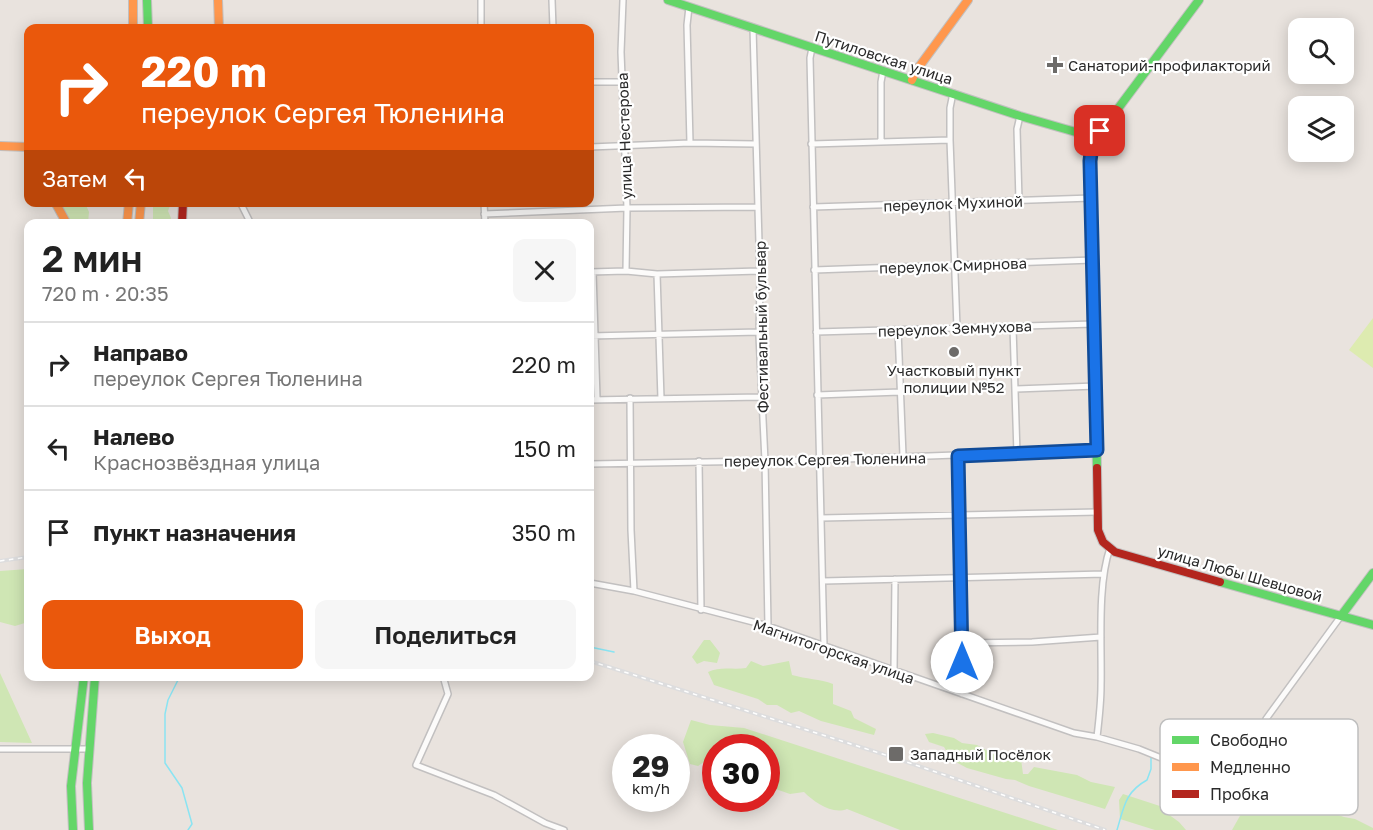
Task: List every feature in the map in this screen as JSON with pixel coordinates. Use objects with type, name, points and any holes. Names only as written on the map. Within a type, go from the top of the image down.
[{"type":"main road","points":[[133,0],[133,24]]},
{"type":"main road","points":[[147,0],[148,24]]},
{"type":"main road","points":[[218,0],[219,24]]},
{"type":"main road","name":"Путиловская улица","points":[[668,0],[1020,116],[1093,137]]},
{"type":"main road","points":[[912,80],[916,71],[968,0]]},
{"type":"main road","points":[[1098,512],[1090,161],[1093,137],[1105,126],[1199,0]]},
{"type":"main road","points":[[0,146],[24,147]]},
{"type":"main road","name":"улица Любы Шевцовой","points":[[1098,512],[1098,530],[1103,542],[1115,552],[1373,625]]},
{"type":"main road","points":[[1341,616],[1373,573]]},
{"type":"main road","points":[[73,830],[71,786],[83,681]]},
{"type":"main road","points":[[89,830],[87,783],[95,681]]},
{"type":"street","points":[[481,0],[481,24]]},
{"type":"street","points":[[552,0],[553,24]]},
{"type":"street","name":"улица Нестерова","points":[[623,0],[621,82],[627,208],[626,271]]},
{"type":"street","points":[[689,7],[687,26],[690,143]]},
{"type":"street","name":"Фестивальный бульвар","points":[[753,28],[768,626]]},
{"type":"street","points":[[812,48],[810,58],[811,144],[824,646]]},
{"type":"street","points":[[880,141],[883,71]]},
{"type":"street","points":[[594,82],[621,82]]},
{"type":"street","points":[[953,93],[950,108],[950,140],[957,328]]},
{"type":"street","points":[[1020,116],[1017,129],[1020,201]]},
{"type":"street","points":[[811,144],[950,140]]},
{"type":"street","points":[[594,147],[690,143],[755,144]]},
{"type":"street","name":"переулок Мухиной","points":[[813,207],[1092,198]]},
{"type":"street","points":[[484,207],[484,219]]},
{"type":"street","points":[[484,214],[627,208],[757,207]]},
{"type":"street","name":"переулок Смирнова","points":[[814,270],[1093,260]]},
{"type":"street","points":[[594,272],[626,271],[657,274],[759,271]]},
{"type":"street","points":[[657,274],[661,399]]},
{"type":"street","name":"переулок Земнухова","points":[[816,332],[1094,324]]},
{"type":"street","points":[[1013,327],[1017,453]]},
{"type":"street","points":[[898,330],[903,456]]},
{"type":"street","points":[[594,335],[759,332]]},
{"type":"street","points":[[594,351],[597,399]]},
{"type":"street","points":[[1015,389],[1095,386]]},
{"type":"street","points":[[817,395],[900,392]]},
{"type":"street","points":[[594,399],[761,397]]},
{"type":"street","points":[[630,398],[634,591]]},
{"type":"street","name":"переулок Сергея Тюленина","points":[[594,464],[818,460],[1097,450]]},
{"type":"street","points":[[958,456],[962,578],[962,694]]},
{"type":"street","points":[[699,461],[701,610]]},
{"type":"street","points":[[821,518],[1098,512]]},
{"type":"street","points":[[1097,736],[1101,687],[1104,574],[1110,549]]},
{"type":"street","points":[[823,581],[1104,574]]},
{"type":"street","points":[[894,670],[895,579]]},
{"type":"street","name":"Магнитогорская улица","points":[[594,584],[634,591],[768,626],[1074,733],[1097,736],[1160,758]]},
{"type":"street","name":"Магнитогорская улица","points":[[1266,719],[1341,616]]},
{"type":"street","points":[[962,643],[1032,642],[1101,637]]},
{"type":"street","points":[[444,681],[447,694],[416,765],[494,795],[545,823],[564,830]]},
{"type":"street","points":[[0,749],[89,749]]},
{"type":"green space","points":[[60,207],[87,207],[88,219],[68,219]]},
{"type":"green space","points":[[153,207],[170,207],[168,211],[171,219],[153,219]]},
{"type":"green space","points":[[1373,318],[1373,368],[1349,350]]},
{"type":"green space","points":[[24,569],[24,623],[15,626],[0,622],[0,571]]},
{"type":"green space","points":[[704,640],[710,640],[720,653],[717,663],[704,661],[697,664],[692,657]]},
{"type":"green space","points":[[751,661],[763,666],[789,661],[792,675],[833,684],[833,704],[851,711],[854,718],[876,729],[874,735],[821,721],[799,711],[791,713],[777,705],[767,705],[758,699],[714,685],[708,672],[746,668]]},
{"type":"green space","points":[[0,673],[32,743],[0,742]]},
{"type":"green space","points":[[691,720],[710,725],[744,728],[762,734],[702,734],[702,763],[698,766],[690,764],[690,734],[686,734]]},
{"type":"green space","points":[[933,733],[954,738],[962,743],[977,745],[995,755],[1021,759],[1023,774],[1028,774],[1034,767],[1077,775],[1091,782],[1115,787],[1105,809],[1015,780],[967,768],[952,760],[944,747],[929,742],[925,734]]},
{"type":"green space","points":[[780,740],[1058,830],[900,830],[847,809],[829,809],[804,792],[790,794],[780,791]]},
{"type":"green space","points":[[1123,794],[1160,806],[1160,815],[1169,815],[1186,830],[1155,830],[1120,819],[1119,800]]},
{"type":"green space","points":[[1240,815],[1338,815],[1355,819],[1373,828],[1373,830],[1232,830]]},
{"type":"waterway","points":[[594,648],[614,652]]},
{"type":"waterway","points":[[178,681],[168,700],[165,714],[165,763],[182,788],[192,824],[188,830]]},
{"type":"waterway","points":[[1117,830],[1130,795],[1147,780],[1151,769],[1151,757]]},
{"type":"railway","points":[[0,561],[24,558]]},
{"type":"railway","points":[[594,662],[895,758],[1105,830]]},
{"type":"traffic: fast","points":[[147,0],[148,24]]},
{"type":"traffic: fast","points":[[668,0],[1020,116],[1093,137]]},
{"type":"traffic: fast","points":[[1097,468],[1090,161],[1093,137],[1105,126],[1199,0]]},
{"type":"traffic: fast","points":[[1341,616],[1373,573]]},
{"type":"traffic: fast","points":[[1220,582],[1373,625]]},
{"type":"traffic: fast","points":[[73,830],[71,786],[83,681]]},
{"type":"traffic: fast","points":[[89,830],[87,783],[95,681]]},
{"type":"traffic: slow","points":[[133,0],[133,24]]},
{"type":"traffic: slow","points":[[218,0],[219,24]]},
{"type":"traffic: slow","points":[[912,80],[916,71],[968,0]]},
{"type":"traffic: slow","points":[[0,146],[24,147]]},
{"type":"traffic: slow","points":[[58,207],[64,219]]},
{"type":"traffic: slow","points":[[127,219],[129,207]]},
{"type":"traffic: slow","points":[[139,219],[141,207]]},
{"type":"traffic: jam","points":[[182,219],[183,207]]},
{"type":"traffic: jam","points":[[1097,468],[1098,530],[1103,542],[1115,552],[1220,582]]},
{"type":"place","name":"Cанаторий-профилакторий","points":[[1055,65]]},
{"type":"place","name":"Участковый пункт полиции №52","points":[[954,352]]},
{"type":"place","name":"Западный Посёлок","points":[[896,754]]},
{"type":"route","points":[[962,662],[958,456],[1097,450],[1090,161],[1093,137],[1100,131]]}]
